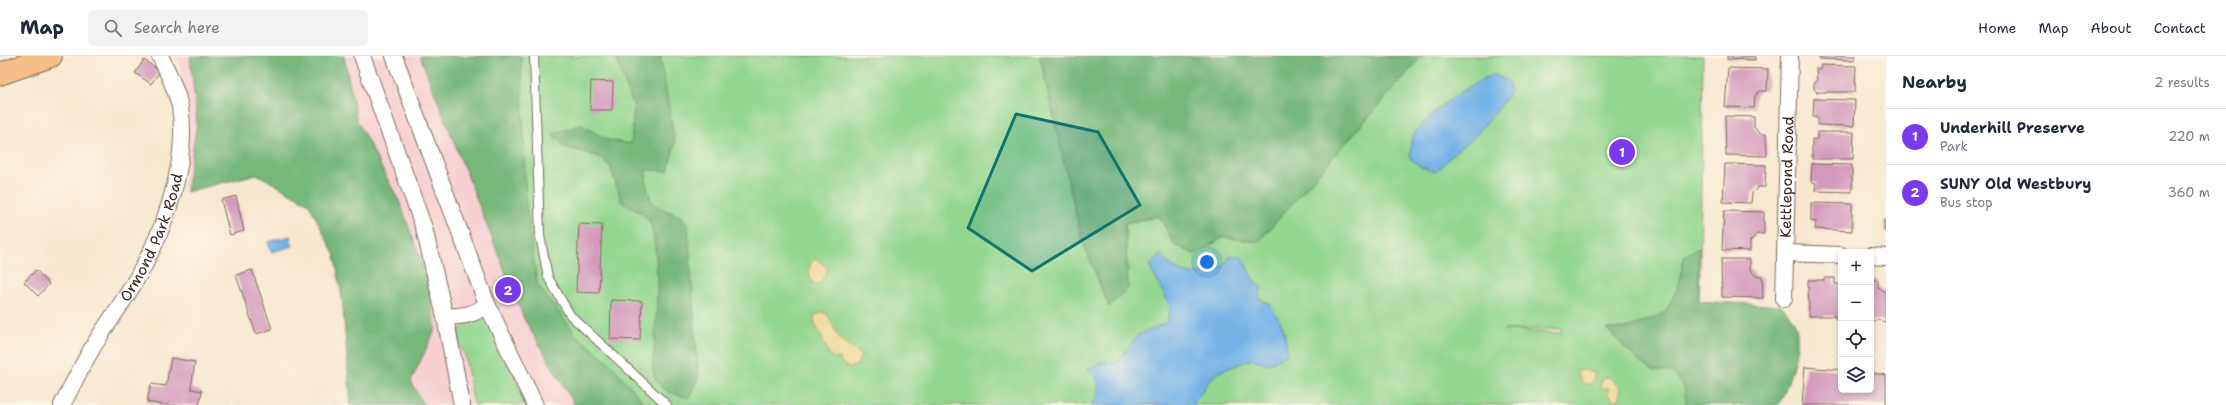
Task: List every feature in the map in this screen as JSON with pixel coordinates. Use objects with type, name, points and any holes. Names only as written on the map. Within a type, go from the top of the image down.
[{"type":"main road","points":[[0,74],[51,56]]},
{"type":"street","name":"Ormond Park Road","points":[[62,405],[89,353],[144,266],[164,220],[174,186],[181,148],[182,123],[175,87],[160,56]]},
{"type":"street","points":[[362,56],[424,228],[445,317],[462,405]]},
{"type":"street","points":[[394,56],[487,304],[535,405]]},
{"type":"street","name":"Kettlepond Road","points":[[1784,298],[1790,56]]},
{"type":"street","points":[[1786,253],[1838,255]]},
{"type":"street","points":[[1874,256],[1886,257]]},
{"type":"street","points":[[445,317],[467,316],[480,310],[487,304]]},
{"type":"lane","points":[[534,56],[540,236],[548,277],[570,315],[667,405]]},
{"type":"highlighted area","points":[[1016,114],[1098,132],[1140,205],[1032,271],[968,228]]},
{"type":"shaded area","points":[[178,56],[476,56],[638,405],[371,405],[371,236],[252,169],[183,188],[186,167],[186,103]]},
{"type":"green space","points":[[190,56],[344,56],[357,121],[400,203],[426,274],[436,328],[411,381],[423,405],[351,405],[342,298],[335,256],[309,204],[257,174],[186,192],[197,123]]},
{"type":"green space","points":[[420,56],[521,56],[526,203],[537,284],[578,337],[611,364],[646,405],[575,405],[524,319]]},
{"type":"green space","points":[[476,56],[1040,56],[1081,237],[1128,288],[1125,223],[1159,216],[1175,245],[1195,254],[1224,237],[1258,242],[1422,56],[1703,56],[1698,405],[638,405],[527,291]],"holes":[[[1561,329],[1562,333],[1504,330]]]},
{"type":"green space","points":[[615,56],[660,56],[675,143],[668,171],[646,170],[646,183],[652,204],[683,218],[688,226],[698,377],[689,398],[665,390],[659,384],[654,374],[653,362],[656,328],[657,278],[655,244],[649,221],[641,212],[622,202],[610,166],[597,156],[565,147],[552,134],[581,125],[608,140],[631,144],[634,107]]},
{"type":"green space","points":[[1040,56],[1422,56],[1258,242],[1224,237],[1195,254],[1175,245],[1159,216],[1125,223],[1128,288],[1109,307],[1081,237]]},
{"type":"green space","points":[[1699,248],[1698,301],[1782,306],[1794,321],[1797,332],[1797,342],[1794,364],[1780,403],[1775,405],[1686,405],[1685,390],[1673,372],[1654,371],[1639,362],[1607,329],[1625,329],[1665,313],[1677,289],[1685,255]]},
{"type":"green space","points":[[487,319],[495,329],[526,405],[474,405],[465,355],[458,343],[460,329],[474,320]]},
{"type":"sand","points":[[814,259],[817,259],[828,268],[820,284],[814,284],[809,272],[810,265]]},
{"type":"sand","points":[[822,312],[827,314],[837,334],[843,341],[860,354],[861,356],[857,365],[849,368],[840,362],[840,358],[835,359],[829,354],[814,321],[814,316]]},
{"type":"sand","points":[[1580,369],[1595,373],[1592,384],[1583,384],[1577,374]]},
{"type":"sand","points":[[1609,377],[1620,388],[1620,398],[1616,401],[1607,394],[1609,388],[1603,389],[1600,384],[1603,378]]},
{"type":"water","points":[[1494,74],[1508,81],[1510,92],[1499,108],[1472,139],[1457,150],[1436,172],[1421,167],[1410,158],[1413,136],[1430,116],[1462,91]]},
{"type":"water","points":[[290,236],[293,246],[271,252],[268,242]]},
{"type":"water","points":[[1161,254],[1172,266],[1186,273],[1194,274],[1202,274],[1219,269],[1231,255],[1242,257],[1252,278],[1262,288],[1258,298],[1270,304],[1283,327],[1288,354],[1269,364],[1252,359],[1221,371],[1210,379],[1193,405],[1091,405],[1098,395],[1098,380],[1088,369],[1103,361],[1116,364],[1138,335],[1166,323],[1171,308],[1149,265]]},
{"type":"building","points":[[1727,56],[1755,56],[1755,60],[1727,59]]},
{"type":"building","points":[[1819,56],[1856,56],[1855,60],[1819,59]]},
{"type":"building","points":[[144,60],[160,71],[151,84],[135,73]]},
{"type":"building","points":[[1821,65],[1856,66],[1855,92],[1817,92],[1814,89],[1814,83],[1817,80],[1816,69],[1820,69]]},
{"type":"building","points":[[1728,68],[1768,69],[1767,91],[1760,91],[1755,96],[1754,108],[1725,107]]},
{"type":"building","points":[[591,81],[613,82],[612,110],[590,110]]},
{"type":"building","points":[[1814,99],[1855,100],[1854,126],[1818,125],[1818,118],[1813,117]]},
{"type":"building","points":[[1725,116],[1754,117],[1754,127],[1760,134],[1766,134],[1767,156],[1726,155]]},
{"type":"building","points":[[1817,132],[1854,132],[1853,159],[1812,159],[1812,139],[1817,139]]},
{"type":"building","points":[[1725,164],[1766,165],[1765,187],[1758,187],[1752,193],[1751,203],[1723,202]]},
{"type":"building","points":[[1812,164],[1852,165],[1852,192],[1815,191],[1816,183],[1811,182]]},
{"type":"building","points":[[236,196],[244,231],[230,235],[221,200]]},
{"type":"building","points":[[1811,203],[1852,204],[1852,231],[1815,229],[1816,222],[1811,221]]},
{"type":"building","points":[[1724,211],[1764,212],[1764,234],[1757,234],[1750,241],[1750,251],[1722,250]]},
{"type":"building","points":[[1884,220],[1886,220],[1886,232],[1884,231]]},
{"type":"building","points":[[579,224],[602,225],[599,293],[576,292]]},
{"type":"building","points":[[1721,259],[1750,259],[1750,269],[1756,276],[1762,276],[1763,298],[1722,297]]},
{"type":"building","points":[[36,270],[49,284],[38,296],[24,282]]},
{"type":"building","points":[[252,270],[272,329],[256,334],[236,275]]},
{"type":"building","points":[[1824,278],[1835,278],[1835,284],[1838,284],[1838,319],[1834,316],[1809,316],[1808,280],[1824,280]]},
{"type":"building","points":[[1874,280],[1878,280],[1878,287],[1886,293],[1886,322],[1878,320],[1874,321]]},
{"type":"building","points":[[611,300],[642,301],[640,340],[610,339]]},
{"type":"building","points":[[171,358],[195,362],[191,389],[202,391],[199,405],[165,405],[147,402],[151,384],[166,386]]},
{"type":"building","points":[[1805,367],[1838,370],[1838,393],[1874,393],[1874,373],[1886,375],[1886,405],[1802,405]]},
{"type":"place","name":"Underhill Preserve","points":[[1622,152]]},
{"type":"place","name":"SUNY Old Westbury","points":[[508,290]]}]
